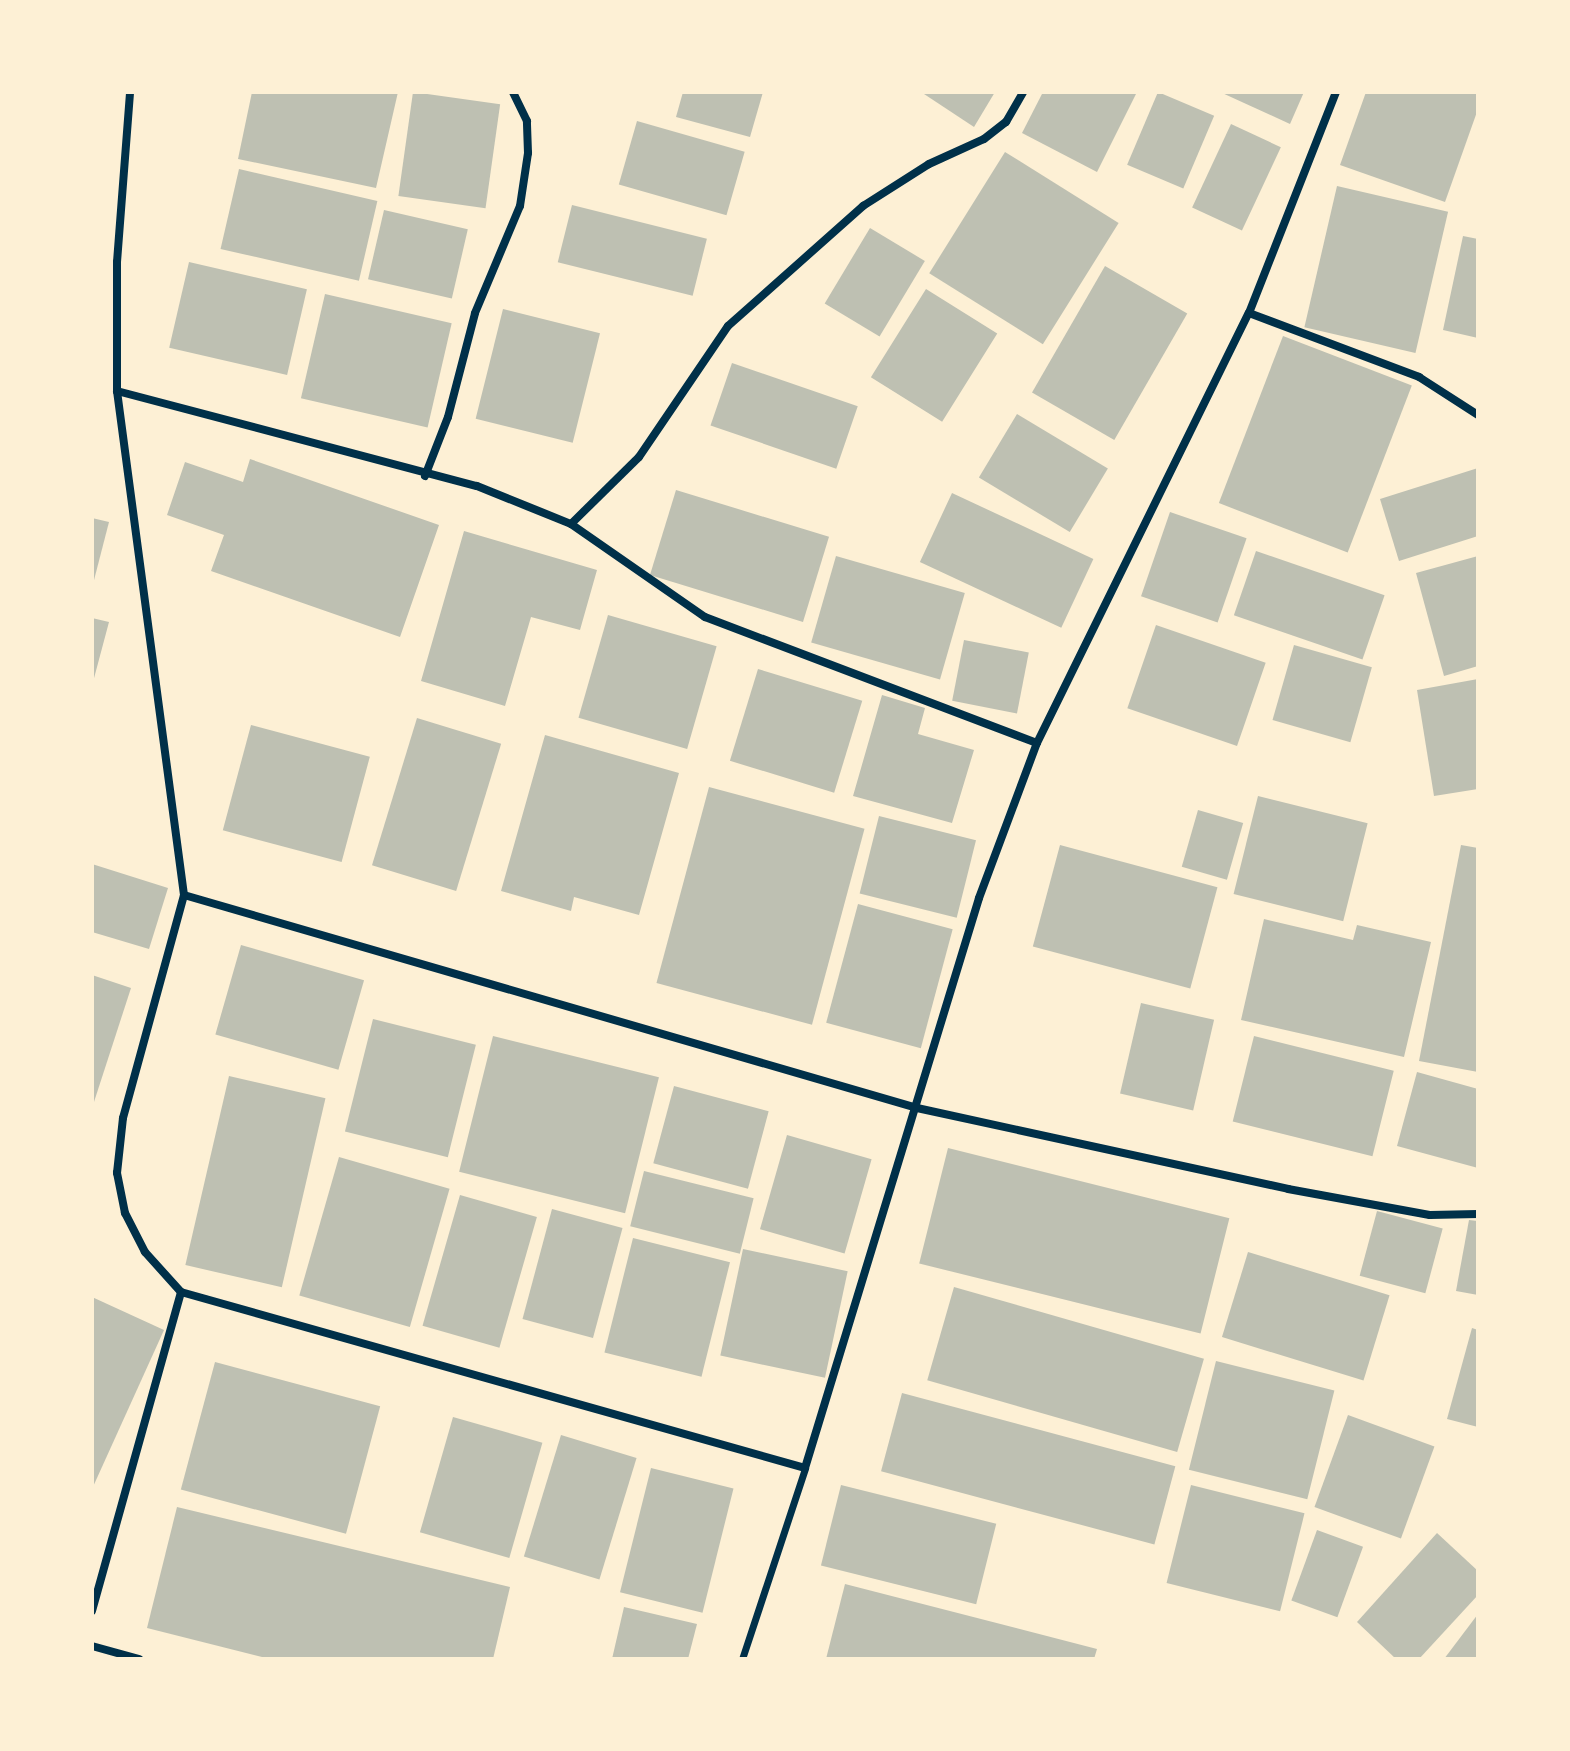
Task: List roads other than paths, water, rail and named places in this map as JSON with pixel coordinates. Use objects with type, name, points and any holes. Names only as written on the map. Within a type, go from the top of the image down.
[{"type":"street","points":[[130,92],[117,262],[117,391],[184,895],[123,1118],[117,1173],[125,1213],[145,1252],[181,1292],[805,1468]]},
{"type":"street","points":[[425,476],[448,417],[475,313],[520,206],[528,153],[527,121],[513,92]]},
{"type":"street","points":[[571,524],[639,457],[728,326],[863,206],[929,164],[984,139],[1006,122],[1023,92]]},
{"type":"street","points":[[742,1659],[805,1468],[979,898],[1037,743],[1249,313],[1336,92]]},
{"type":"street","points":[[1249,313],[1419,377],[1478,415]]},
{"type":"street","points":[[117,391],[425,476],[477,486],[571,524],[705,617],[1037,743]]},
{"type":"street","points":[[184,895],[917,1108],[1304,1192],[1430,1215],[1478,1214]]},
{"type":"street","points":[[92,1611],[181,1292]]},
{"type":"street","points":[[92,1646],[139,1659]]}]
